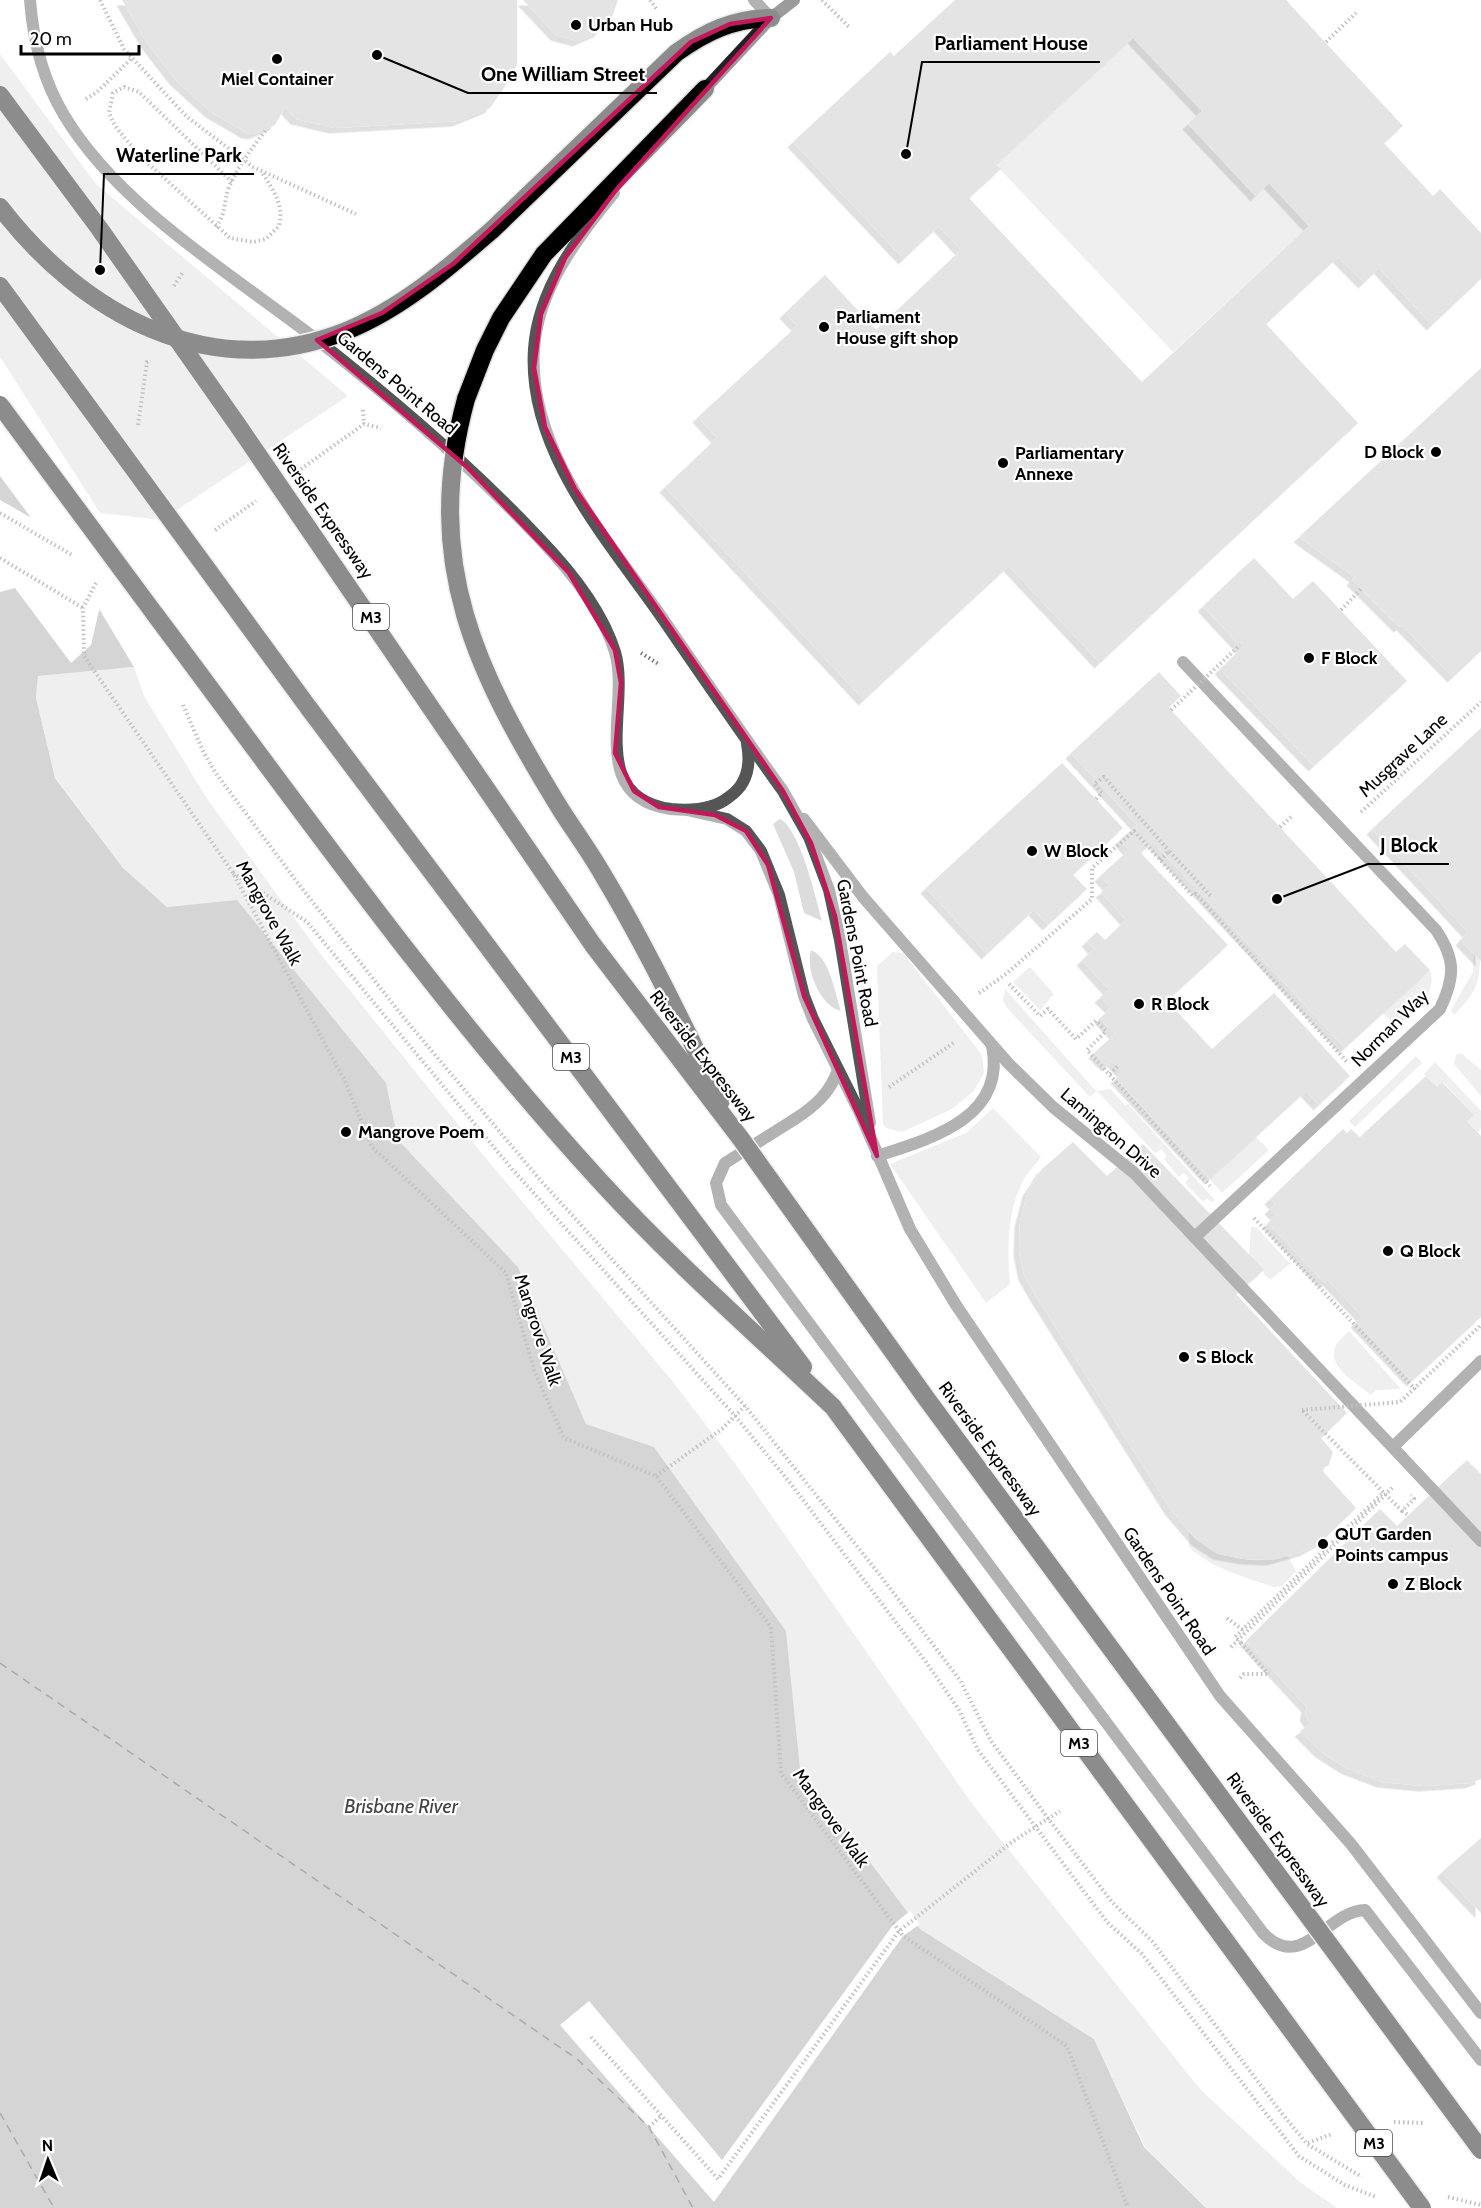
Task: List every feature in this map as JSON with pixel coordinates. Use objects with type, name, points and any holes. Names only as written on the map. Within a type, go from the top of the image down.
[{"type":"highway","points":[[0,207],[34,249],[51,264],[90,295],[133,322],[192,344],[240,350],[292,346],[347,330],[407,298],[453,264],[492,230],[676,53],[711,30],[745,20],[771,18]]},
{"type":"highway","name":"M3","points":[[705,89],[537,263],[518,291],[485,350],[466,399],[453,460],[450,516],[456,583],[470,638],[510,723],[625,913],[741,1140]]},
{"type":"highway","name":"Riverside Expressway","points":[[0,95],[99,228],[239,427],[593,945],[741,1140],[926,1398],[1481,2150]]},
{"type":"highway","name":"M3","points":[[0,286],[315,717],[833,1407],[1422,2208]]},
{"type":"highway","name":"M3","points":[[0,405],[397,934],[534,1106],[639,1221],[833,1407]]},
{"type":"main road","points":[[771,18],[794,0]]},
{"type":"main road","name":"M3","points":[[705,89],[771,18]]},
{"type":"street","name":"Gardens Point Road","points":[[30,0],[34,39],[58,105],[75,132],[109,172],[152,213],[392,401],[514,512],[569,573],[603,624],[615,650],[621,683],[615,753],[625,781],[647,802],[659,807],[687,810],[727,819],[746,831],[761,851],[779,895],[804,996],[910,1229],[930,1265],[1203,1674],[1231,1711],[1351,1844],[1481,2013]]},
{"type":"street","points":[[754,0],[771,18]]},
{"type":"street","name":"Gardens Point Road","points":[[705,89],[616,190],[565,258],[541,314],[534,348],[534,368],[545,427],[575,489],[783,791],[809,837],[829,890],[840,940],[862,1086],[877,1156]]},
{"type":"street","name":"Norman Way","points":[[1183,662],[1436,930],[1450,950],[1448,991],[1440,1009],[1195,1237]]},
{"type":"street","name":"Gardens Point Road","points":[[687,810],[718,804],[737,791],[750,764],[746,740]]},
{"type":"street","name":"Lamington Drive","points":[[783,791],[840,868],[992,1044],[1053,1107],[1134,1173],[1481,1541]]},
{"type":"street","points":[[877,1156],[932,1138],[973,1114],[992,1079],[996,1065],[992,1044]]},
{"type":"street","points":[[838,1070],[832,1084],[820,1100],[795,1119],[724,1163],[716,1184],[721,1205],[1263,1933],[1278,1946],[1299,1946],[1351,1913],[1365,1910],[1481,2060]]},
{"type":"street","points":[[1393,1447],[1481,1361]]},
{"type":"path","points":[[100,0],[124,49],[186,116],[261,171],[357,214]]},
{"type":"path","points":[[650,0],[658,11]]},
{"type":"path","points":[[822,0],[849,27]]},
{"type":"path","points":[[1326,42],[1356,13]]},
{"type":"path","points":[[86,99],[97,92],[132,58]]},
{"type":"path","points":[[232,182],[139,92],[124,87],[113,93],[109,113],[115,126],[139,155],[230,238],[246,243],[266,239],[279,226],[281,207],[261,171]]},
{"type":"path","points":[[213,232],[224,215],[232,182],[243,160],[266,130]]},
{"type":"path","points":[[137,429],[147,362],[158,361]]},
{"type":"path","points":[[297,472],[364,424],[384,428]]},
{"type":"path","points":[[211,533],[259,499]]},
{"type":"path","points":[[0,513],[75,556]]},
{"type":"path","points":[[0,558],[83,608]]},
{"type":"path","name":"Mangrove Walk","points":[[100,575],[83,608],[84,656],[233,873],[345,1081],[372,1146],[506,1273],[534,1370],[564,1438],[656,1476],[771,1627],[781,1773],[899,1931],[1067,2046],[1128,2208]]},
{"type":"path","points":[[1341,610],[1362,588]]},
{"type":"path","points":[[1171,710],[1240,645]]},
{"type":"path","points":[[179,697],[215,772],[297,882],[404,1018],[542,1182],[745,1406],[876,1570],[960,1680],[991,1741],[1047,1817],[1112,1902],[1152,1941],[1280,2111],[1308,2144]]},
{"type":"path","name":"Musgrave Lane","points":[[1342,829],[1481,702]]},
{"type":"path","points":[[1096,799],[1102,793],[1094,784],[1104,777],[1168,851],[1211,896]]},
{"type":"path","points":[[862,1086],[890,1087],[964,1036],[950,1015],[958,1006],[1002,977],[1092,899],[1092,868],[1134,831],[1193,896],[1196,894],[1348,1063]]},
{"type":"path","points":[[1160,860],[1168,851]]},
{"type":"path","points":[[233,873],[307,921],[512,1169],[736,1417],[791,1484],[926,1662],[959,1710],[978,1750],[1107,1922],[1142,1954],[1299,2156],[1345,2186],[1387,2200]]},
{"type":"path","points":[[1009,984],[1040,1016],[1048,1009],[1076,1039],[1096,1021],[1106,1031],[1087,1050],[1230,1205],[1247,1211],[1433,1408]]},
{"type":"path","points":[[1110,1074],[1118,1066]]},
{"type":"path","points":[[1408,1515],[1302,1410],[1400,1402],[1481,1325]]},
{"type":"path","points":[[656,1476],[722,1429],[745,1406]]},
{"type":"path","points":[[1231,1647],[1399,1481]]},
{"type":"path","points":[[1268,1674],[1235,1638],[1384,1492]]},
{"type":"path","points":[[1402,1511],[1414,1499],[1411,1495]]},
{"type":"path","points":[[1227,1618],[1243,1630]]},
{"type":"path","points":[[591,2037],[718,2179],[899,1931],[1047,1817],[1060,1811]]},
{"type":"path","points":[[649,2127],[661,2116]]},
{"type":"highlighted area","points":[[771,18],[616,190],[565,258],[541,314],[534,368],[545,427],[575,489],[783,791],[811,843],[835,916],[877,1156],[804,996],[768,865],[746,831],[715,815],[659,807],[634,791],[615,753],[621,683],[615,650],[569,573],[467,467],[317,340],[382,313],[453,264],[691,42],[730,24]]},
{"type":"shaded area","points":[[1133,38],[1202,111],[1188,124],[1255,196],[1269,183],[1309,226],[1173,352],[996,165]]},
{"type":"shaded area","points":[[0,54],[96,184],[348,396],[162,520],[100,513],[0,357]]},
{"type":"shaded area","points":[[134,667],[144,696],[208,800],[319,952],[464,1132],[674,1383],[737,1466],[973,1805],[1200,2089],[1300,2182],[1337,2208],[1206,2208],[1145,2147],[1094,2039],[920,1929],[800,1768],[786,1631],[654,1447],[586,1424],[518,1267],[398,1140],[386,1083],[237,901],[167,907],[123,868],[55,777],[36,698],[38,676]]},
{"type":"shaded area","points":[[780,819],[787,825],[800,850],[822,921],[804,913],[794,872],[773,824]]},
{"type":"shaded area","points":[[811,950],[823,960],[827,968],[841,1011],[833,1008],[827,1002],[816,986],[810,967]]},
{"type":"shaded area","points":[[893,952],[903,953],[982,1055],[984,1073],[973,1092],[952,1109],[902,1132],[886,1128],[883,1123],[877,966]]},
{"type":"shaded area","points":[[1474,953],[1480,960],[1478,978],[1474,990],[1454,1015],[1451,1010],[1473,972]]},
{"type":"shaded area","points":[[1030,967],[1054,994],[1040,1010],[1013,982]]},
{"type":"shaded area","points":[[1430,970],[1432,979],[1427,995],[1417,1009],[1397,1027],[1383,1013]]},
{"type":"shaded area","points":[[1005,989],[1096,1091],[1111,1089],[1125,1106],[1128,1104],[1215,1200],[1211,1202],[1207,1198],[1203,1202],[1185,1183],[1189,1178],[1184,1173],[1179,1177],[1164,1159],[1167,1156],[1161,1149],[1155,1153],[1097,1091],[1090,1097],[1007,1008],[1003,1000]]},
{"type":"shaded area","points":[[1461,1053],[1481,1070],[1481,1096],[1454,1064],[1456,1055]]},
{"type":"shaded area","points":[[1416,1056],[1422,1063],[1355,1127],[1349,1121]]},
{"type":"shaded area","points":[[1435,1062],[1481,1111],[1481,1128],[1478,1132],[1467,1121],[1473,1114],[1443,1082],[1437,1087],[1424,1074]]},
{"type":"shaded area","points":[[993,1108],[1041,1157],[1024,1180],[1013,1207],[1008,1259],[1010,1284],[986,1303],[890,1164],[966,1133]]},
{"type":"shaded area","points":[[1256,1137],[1269,1150],[1222,1193],[1210,1179]]},
{"type":"shaded area","points":[[1251,1227],[1256,1227],[1290,1264],[1270,1280],[1249,1257]]},
{"type":"shaded area","points":[[1349,1331],[1401,1389],[1376,1390],[1371,1395],[1341,1370],[1334,1358],[1334,1351],[1338,1342]]},
{"type":"shaded area","points":[[1189,1533],[1211,1549],[1235,1558],[1261,1560],[1288,1556],[1296,1571],[1282,1586],[1274,1587],[1240,1576],[1198,1555],[1189,1547]]},
{"type":"water","name":"Brisbane River","points":[[0,476],[101,612],[134,667],[38,676],[36,698],[55,778],[123,868],[167,907],[237,900],[386,1083],[398,1140],[518,1267],[586,1424],[654,1447],[786,1631],[800,1768],[920,1929],[1094,2039],[1144,2147],[1206,2208],[0,2208]]},
{"type":"pier","points":[[0,500],[37,521],[100,606],[91,645],[71,663],[15,588],[0,592]]},
{"type":"pier","points":[[910,1911],[920,1924],[903,1936],[714,2202],[560,2025],[589,2001],[722,2160],[893,1925]]},
{"type":"building","points":[[122,0],[517,0],[517,64],[512,76],[490,108],[458,121],[335,128],[296,119],[285,107],[275,125],[254,134],[247,133],[211,112],[175,79],[147,43]]},
{"type":"building","name":"Urban Hub","points":[[523,0],[618,0],[612,17],[599,32],[578,41],[556,35]]},
{"type":"building","name":"Parliamentary Annexe","points":[[955,0],[1286,0],[1403,126],[1384,143],[1433,196],[1440,189],[1481,233],[1481,279],[1432,325],[1379,268],[1364,283],[1338,257],[1266,324],[1358,423],[1100,663],[1009,566],[864,700],[665,487],[717,438],[698,417],[797,326],[785,313],[825,275],[876,330],[961,250],[939,226],[904,259],[793,142],[890,52],[894,56]],"holes":[[[1133,38],[1202,111],[1188,124],[1256,196],[1269,183],[1309,226],[1142,382],[969,198],[1001,169],[996,165]]]},
{"type":"building","name":"D Block","points":[[1481,368],[1481,651],[1453,677],[1402,625],[1399,627],[1352,580],[1355,577],[1299,537]]},
{"type":"building","name":"F Block","points":[[1254,558],[1293,599],[1313,581],[1407,681],[1314,766],[1220,669],[1242,648],[1203,606]]},
{"type":"building","points":[[1159,672],[1181,696],[1169,707],[1171,710],[1396,952],[1405,944],[1430,970],[1345,1048],[1153,842],[1141,853],[1228,945],[1167,1001],[1212,1049],[1274,993],[1350,1076],[1319,1105],[1306,1091],[1210,1179],[1116,1078],[1123,1072],[1112,1061],[1107,1066],[1094,1053],[1115,1034],[1100,1018],[1111,1008],[1100,997],[1109,990],[1082,960],[1094,949],[1087,941],[1097,932],[1105,940],[1126,920],[1101,892],[1109,886],[1100,876],[1129,850],[1120,840],[1137,825],[1071,753]]},
{"type":"building","points":[[1481,728],[1481,961],[1461,940],[1468,932],[1372,829]]},
{"type":"building","name":"W Block","points":[[1062,763],[1123,828],[1073,875],[1087,889],[1048,925],[1034,910],[987,954],[926,888]]},
{"type":"building","name":"Q Block","points":[[1426,1076],[1437,1087],[1442,1082],[1474,1115],[1467,1121],[1481,1136],[1481,1317],[1412,1381],[1356,1322],[1362,1316],[1328,1280],[1325,1283],[1268,1223],[1276,1215],[1270,1209],[1275,1204],[1270,1199],[1343,1129],[1347,1133],[1351,1129],[1360,1137]]},
{"type":"building","name":"S Block","points":[[1073,1142],[1107,1176],[1143,1144],[1264,1270],[1236,1294],[1347,1413],[1321,1438],[1333,1452],[1329,1465],[1321,1469],[1356,1508],[1321,1542],[1305,1551],[1272,1560],[1245,1559],[1218,1554],[1197,1540],[1171,1510],[1036,1296],[1024,1275],[1019,1251],[1020,1222],[1028,1191],[1042,1169]]},
{"type":"building","name":"Z Block","points":[[1467,1460],[1481,1474],[1481,1779],[1470,1783],[1424,1786],[1382,1782],[1346,1768],[1321,1752],[1300,1731],[1311,1724],[1305,1715],[1307,1707],[1246,1641],[1380,1509],[1397,1526]]},
{"type":"building","points":[[1481,1838],[1481,1913],[1442,1872]]},
{"type":"ferry route","points":[[0,1663],[577,2059],[649,2127],[693,2208]]},
{"type":"ferry route","points":[[0,2113],[54,2208]]},
{"type":"place","name":"Urban Hub","points":[[576,25]]},
{"type":"place","name":"One William Street","points":[[377,55]]},
{"type":"place","name":"Miel Container","points":[[277,59]]},
{"type":"place","name":"Parliament House","points":[[906,154]]},
{"type":"place","name":"Waterline Park","points":[[100,270]]},
{"type":"place","name":"Parliament House gift shop","points":[[824,327]]},
{"type":"place","name":"D Block","points":[[1436,452]]},
{"type":"place","name":"Parliamentary Annexe","points":[[1003,463]]},
{"type":"place","name":"F Block","points":[[1309,658]]},
{"type":"place","name":"W Block","points":[[1032,851]]},
{"type":"place","name":"J Block","points":[[1277,899]]},
{"type":"place","name":"R Block","points":[[1139,1004]]},
{"type":"place","name":"Mangrove Poem","points":[[346,1132]]},
{"type":"place","name":"Q Block","points":[[1388,1251]]},
{"type":"place","name":"S Block","points":[[1184,1357]]},
{"type":"place","name":"QUT Garden Points campus","points":[[1323,1544]]},
{"type":"place","name":"Z Block","points":[[1393,1584]]}]
